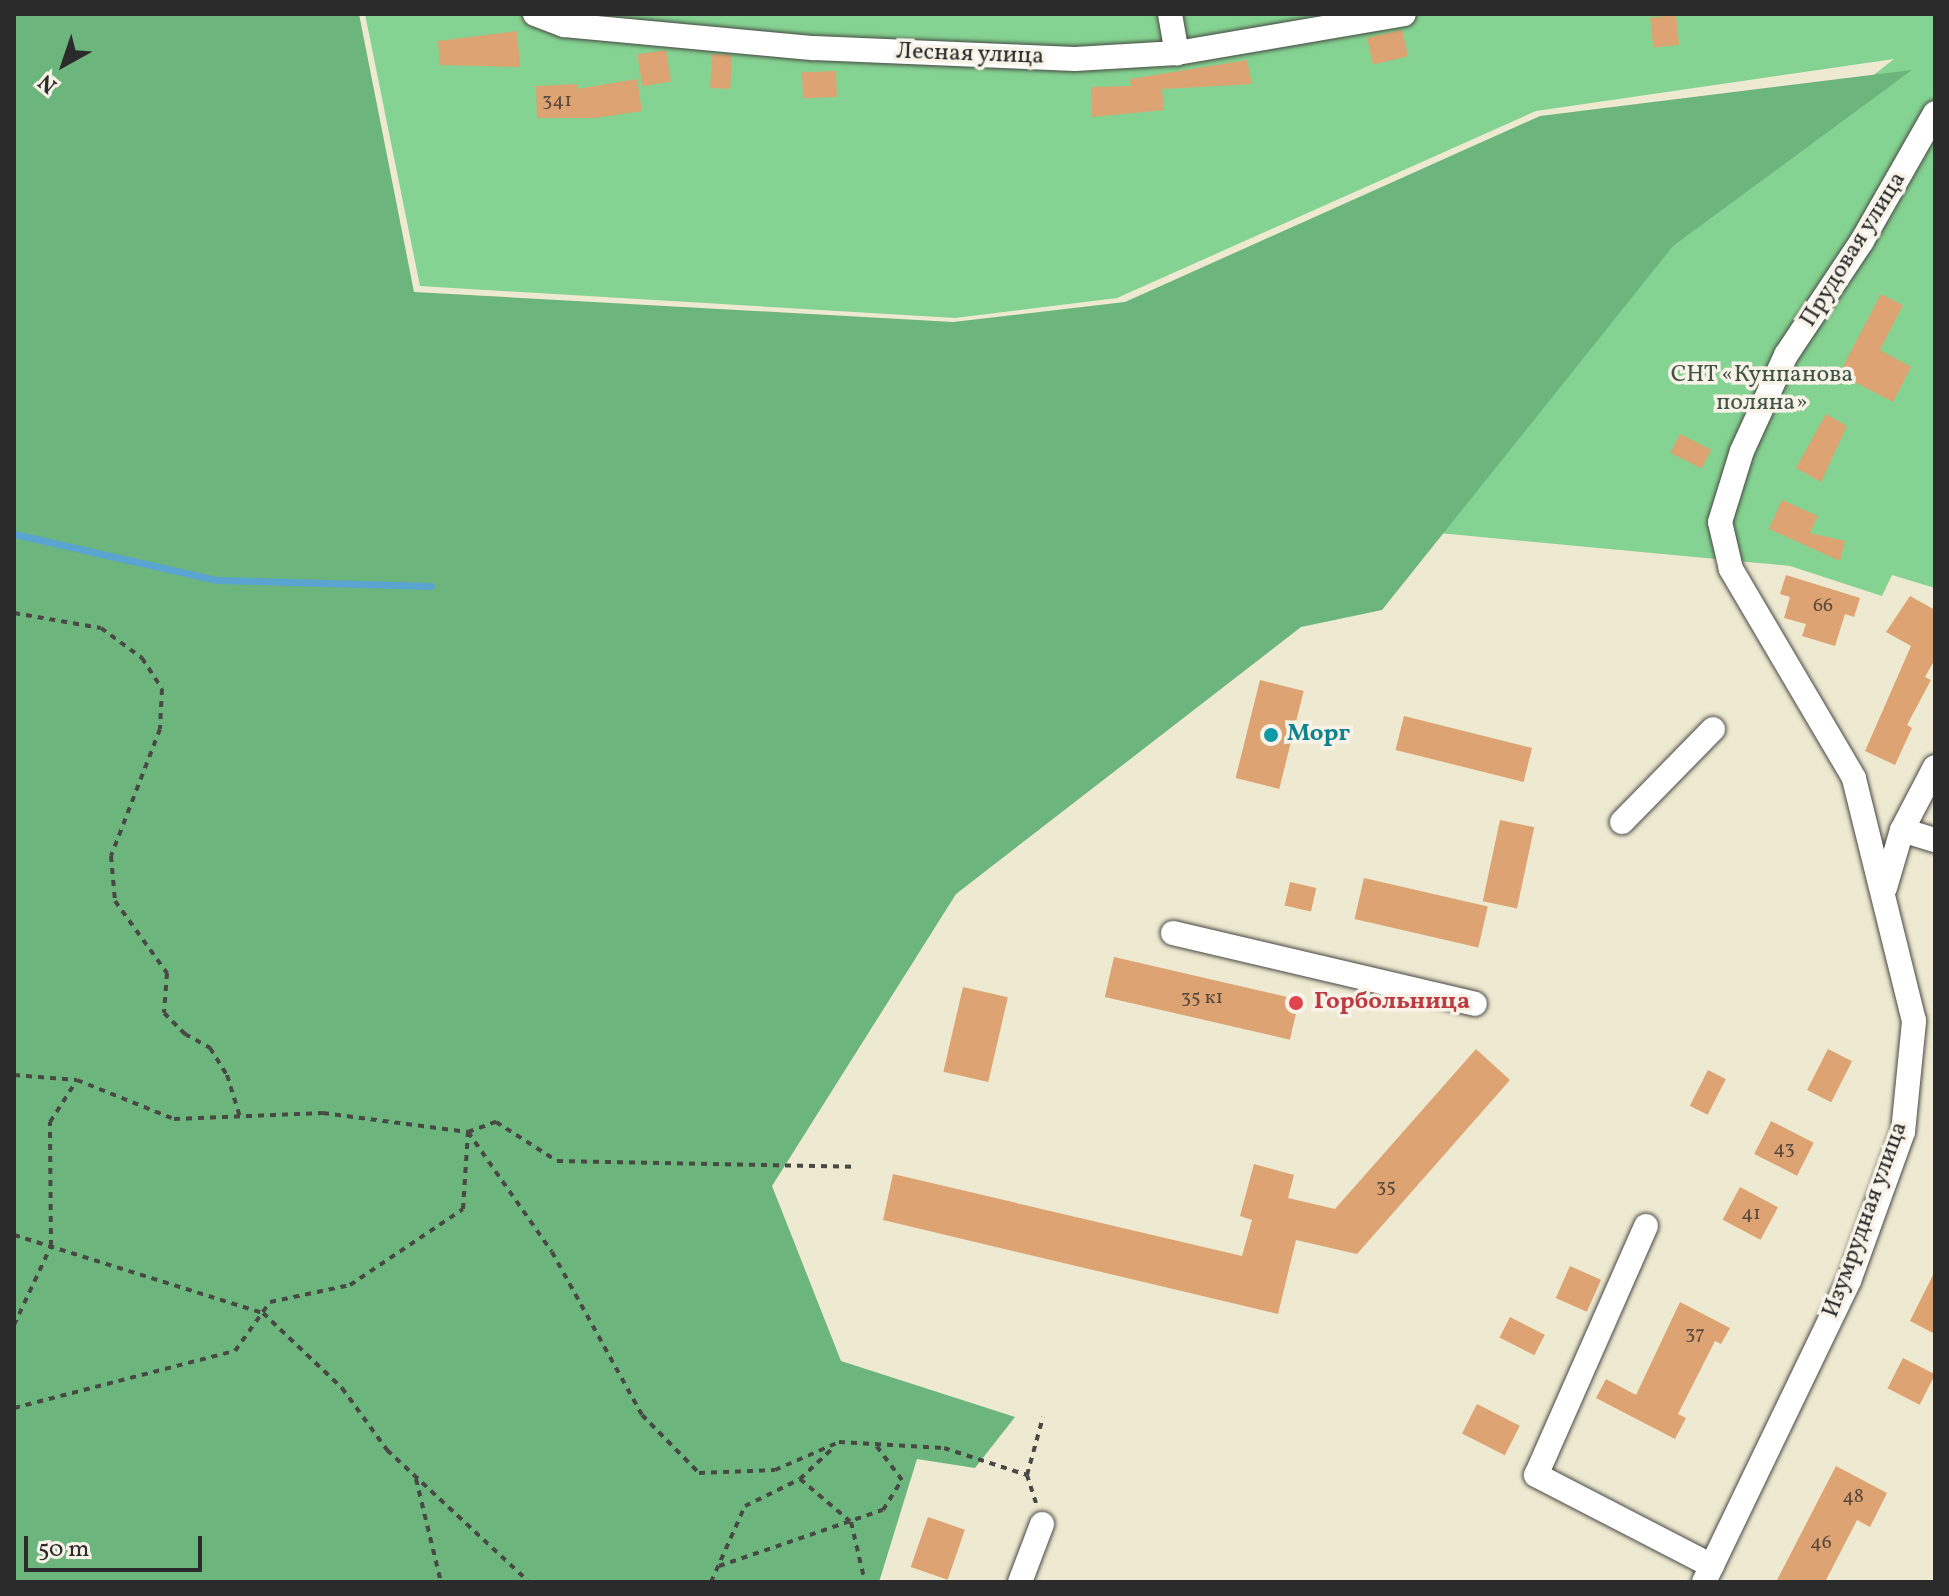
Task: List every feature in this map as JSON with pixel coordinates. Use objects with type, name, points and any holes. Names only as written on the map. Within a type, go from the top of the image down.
[{"type":"street","name":"Лесная улица","points":[[535,14],[564,25],[814,48],[1075,59],[1177,53],[1404,14]]},
{"type":"street","points":[[1170,14],[1177,53]]},
{"type":"street","name":"Прудовая улица","points":[[1885,890],[1854,778],[1787,673],[1731,569],[1720,522],[1742,451],[1786,355],[1862,241],[1935,113]]},
{"type":"street","points":[[1622,822],[1713,729]]},
{"type":"street","name":"Изумрудная улица","points":[[1646,1226],[1536,1475],[1708,1574],[1849,1281],[1903,1132],[1914,1021],[1885,890],[1902,830],[1935,767]]},
{"type":"street","points":[[1902,830],[1935,840]]},
{"type":"street","points":[[1173,933],[1475,1004]]},
{"type":"street","points":[[1020,1582],[1042,1524]]},
{"type":"path","points":[[14,613],[101,628],[142,658],[162,689],[160,729],[111,856],[115,901],[167,973],[164,1013],[185,1034],[210,1048],[227,1075],[240,1117]]},
{"type":"path","points":[[14,1075],[77,1080],[174,1119],[323,1113],[468,1132],[496,1122],[557,1161],[856,1167]]},
{"type":"path","points":[[14,1325],[51,1246],[50,1122],[77,1080]]},
{"type":"path","points":[[14,1408],[235,1351],[270,1302],[350,1285],[463,1209],[468,1132]]},
{"type":"path","points":[[468,1132],[552,1252],[642,1415],[699,1473],[775,1470],[839,1442],[944,1448],[1027,1475]]},
{"type":"path","points":[[14,1235],[263,1313],[342,1388],[387,1450],[529,1582]]},
{"type":"path","points":[[1042,1524],[1027,1475],[1043,1417]]},
{"type":"path","points":[[711,1582],[745,1506],[800,1479],[839,1442]]},
{"type":"path","points":[[719,1566],[883,1510],[902,1480],[875,1444]]},
{"type":"path","points":[[415,1477],[441,1582]]},
{"type":"path","points":[[800,1479],[851,1522],[865,1582]]},
{"type":"green space","points":[[14,14],[359,14],[414,292],[953,322],[1125,302],[1540,116],[1912,70],[1673,246],[1382,610],[1301,627],[956,894],[772,1186],[841,1361],[1015,1417],[975,1468],[917,1459],[879,1582],[14,1582]]},
{"type":"green space","name":"СНТ «Кунпанова поляна»","points":[[365,14],[1935,14],[1935,588],[1892,575],[1882,596],[1790,566],[1428,532],[1662,241],[1894,59],[1536,111],[1117,298],[955,318],[420,286]]},
{"type":"building","points":[[1676,15],[1679,45],[1653,48],[1650,18]]},
{"type":"building","points":[[1402,30],[1408,56],[1373,64],[1367,38]]},
{"type":"building","points":[[517,31],[520,67],[440,65],[438,41]]},
{"type":"building","points":[[666,50],[671,82],[642,86],[637,55]]},
{"type":"building","points":[[712,54],[732,55],[730,89],[710,88]]},
{"type":"building","points":[[1247,60],[1252,84],[1162,89],[1164,110],[1092,117],[1091,87],[1131,86],[1130,79]]},
{"type":"building","points":[[836,71],[837,97],[803,98],[802,72]]},
{"type":"building","points":[[637,79],[642,111],[595,118],[537,118],[536,86],[577,84],[577,89]]},
{"type":"building","points":[[1881,294],[1903,305],[1880,350],[1911,367],[1893,402],[1839,374]]},
{"type":"building","points":[[1826,414],[1847,426],[1821,482],[1796,468]]},
{"type":"building","points":[[1680,434],[1711,450],[1702,469],[1670,453]]},
{"type":"building","points":[[1782,500],[1818,516],[1810,533],[1845,541],[1840,561],[1769,529]]},
{"type":"building","points":[[1786,575],[1860,598],[1854,617],[1845,614],[1835,646],[1802,636],[1806,624],[1784,618],[1790,597],[1780,594]]},
{"type":"building","points":[[1910,596],[1935,610],[1935,659],[1925,677],[1931,680],[1907,725],[1912,728],[1895,765],[1865,751],[1911,646],[1886,632]]},
{"type":"building","name":"Морг","points":[[1260,680],[1304,691],[1279,789],[1236,778]]},
{"type":"building","points":[[1404,716],[1532,748],[1524,782],[1396,750]]},
{"type":"building","points":[[1500,820],[1534,827],[1517,908],[1483,901]]},
{"type":"building","points":[[1364,878],[1488,907],[1478,947],[1355,919]]},
{"type":"building","points":[[1290,882],[1316,888],[1311,911],[1285,905]]},
{"type":"building","points":[[1114,957],[1299,1000],[1290,1040],[1105,997]]},
{"type":"building","points":[[963,987],[1008,997],[988,1082],[943,1072]]},
{"type":"building","points":[[1476,1049],[1510,1080],[1357,1254],[1296,1240],[1278,1314],[883,1220],[893,1174],[1242,1256],[1252,1220],[1240,1216],[1254,1164],[1294,1175],[1288,1198],[1335,1209]]},
{"type":"building","points":[[1828,1049],[1852,1061],[1831,1102],[1807,1090]]},
{"type":"building","points":[[1708,1070],[1726,1079],[1708,1115],[1690,1106]]},
{"type":"building","points":[[1771,1121],[1814,1143],[1797,1176],[1754,1154]]},
{"type":"building","points":[[1740,1187],[1778,1207],[1761,1240],[1723,1220]]},
{"type":"building","points":[[1570,1266],[1601,1280],[1587,1312],[1556,1298]]},
{"type":"building","points":[[1935,1271],[1935,1334],[1910,1321]]},
{"type":"building","points":[[1680,1302],[1730,1328],[1721,1344],[1715,1341],[1678,1414],[1686,1418],[1675,1439],[1596,1398],[1606,1379],[1636,1395]]},
{"type":"building","points":[[1510,1317],[1545,1335],[1534,1355],[1500,1337]]},
{"type":"building","points":[[1903,1358],[1935,1374],[1920,1405],[1888,1388]]},
{"type":"building","points":[[1477,1404],[1520,1426],[1505,1455],[1462,1433]]},
{"type":"building","points":[[1836,1466],[1887,1493],[1870,1527],[1857,1520],[1825,1582],[1776,1582]]},
{"type":"building","points":[[928,1517],[965,1530],[948,1580],[911,1567]]},
{"type":"waterway","points":[[14,534],[216,580],[431,586]]},
{"type":"place","name":"Морг","points":[[1271,735]]},
{"type":"place","name":"Горбольница","points":[[1296,1003]]}]
